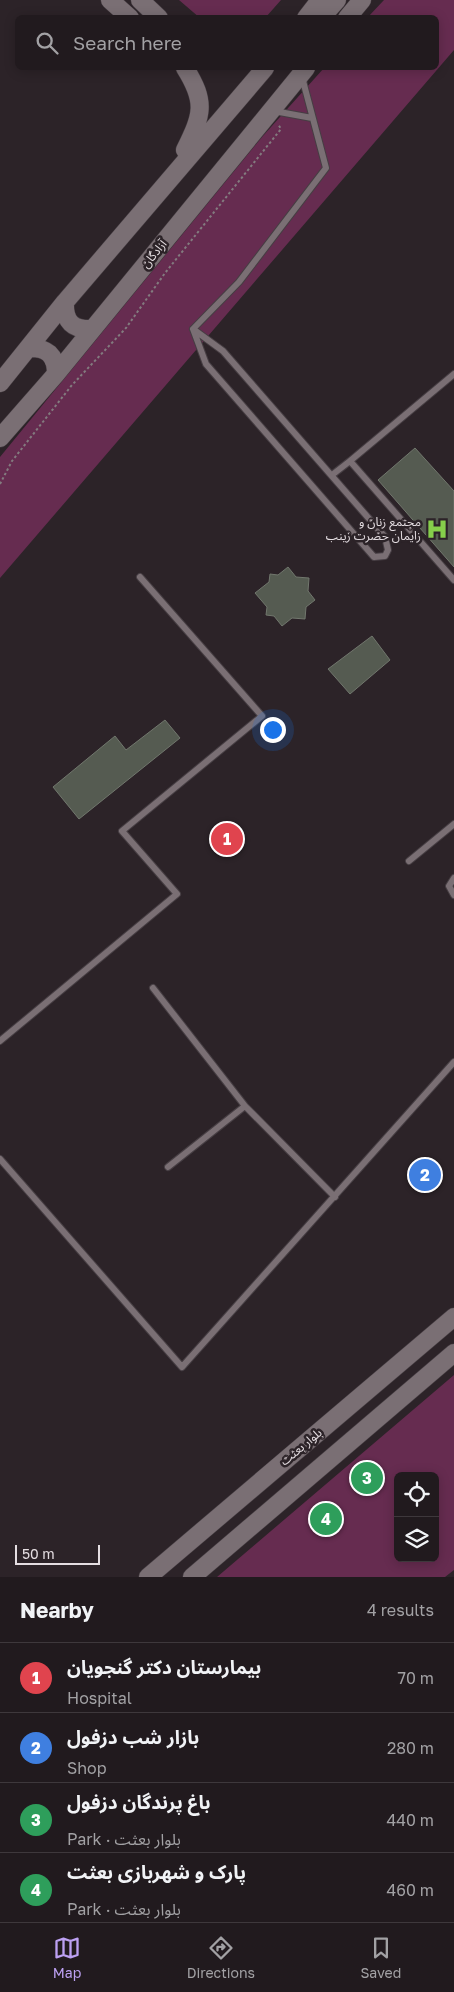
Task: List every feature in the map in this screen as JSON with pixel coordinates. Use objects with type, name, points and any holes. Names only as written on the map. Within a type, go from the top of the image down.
[{"type":"main road","points":[[110,0],[127,15]]},
{"type":"main road","points":[[140,0],[156,15]]},
{"type":"main road","points":[[349,15],[362,0]]},
{"type":"main road","points":[[310,15],[330,1]]},
{"type":"main road","points":[[323,15],[330,1]]},
{"type":"main road","points":[[175,172],[200,120],[198,94],[186,70]]},
{"type":"main road","points":[[0,383],[65,302],[263,70]]},
{"type":"main road","name":"آزادگان","points":[[0,438],[56,374],[304,70]]},
{"type":"main road","points":[[65,302],[64,314],[70,324],[80,330],[92,329]]},
{"type":"main road","points":[[28,348],[40,347],[50,353],[56,363],[56,374]]},
{"type":"main road","name":"بلوار بعثت","points":[[148,1577],[454,1317]]},
{"type":"main road","points":[[192,1577],[454,1353]]},
{"type":"main road","points":[[341,1412],[360,1433]]},
{"type":"lane","points":[[193,329],[239,282],[326,168],[312,118],[304,70]]},
{"type":"lane","points":[[271,111],[312,118]]},
{"type":"lane","points":[[193,329],[223,351],[385,537],[388,550],[385,556],[374,557],[206,364],[193,329]]},
{"type":"lane","points":[[332,476],[454,374]]},
{"type":"lane","points":[[350,461],[454,580]]},
{"type":"lane","points":[[0,1041],[177,894],[122,831],[262,716],[140,577]]},
{"type":"lane","points":[[409,861],[453,826]]},
{"type":"lane","points":[[454,878],[449,886],[454,895]]},
{"type":"lane","points":[[153,988],[245,1106],[335,1197]]},
{"type":"lane","points":[[0,1159],[182,1368],[454,1062]]},
{"type":"lane","points":[[168,1166],[245,1106]]},
{"type":"path","points":[[0,484],[12,461],[72,385],[126,328],[165,273],[281,129],[271,111]]},
{"type":"shaded area","points":[[179,0],[281,0],[268,15],[196,15]]},
{"type":"shaded area","points":[[384,0],[454,0],[454,50],[439,67],[439,15],[370,15]]},
{"type":"shaded area","points":[[322,70],[437,70],[0,578],[0,457],[262,137]]},
{"type":"shaded area","points":[[454,1375],[454,1570],[445,1577],[217,1577]]},
{"type":"building","name":"مجتمع زنان و زایمان حضرت زینب","points":[[415,448],[454,491],[454,567],[378,480]]},
{"type":"building","points":[[288,567],[296,577],[309,578],[308,591],[315,600],[306,607],[305,619],[292,618],[282,626],[274,616],[266,615],[267,607],[255,593],[269,582],[270,574],[278,575]]},
{"type":"building","points":[[372,636],[390,660],[350,694],[328,669]]},
{"type":"building","points":[[165,720],[180,738],[79,819],[53,787],[115,736],[126,750]]},
{"type":"place","name":"مجتمع زنان و زایمان حضرت زینب","points":[[437,529]]},
{"type":"place","name":"بیمارستان دکتر گنجویان","points":[[227,839]]},
{"type":"place","name":"بازار شب دزفول","points":[[425,1175]]},
{"type":"place","name":"باغ پرندگان دزفول","points":[[367,1478]]},
{"type":"place","name":"پارک و شهربازی بعثت","points":[[326,1519]]}]
